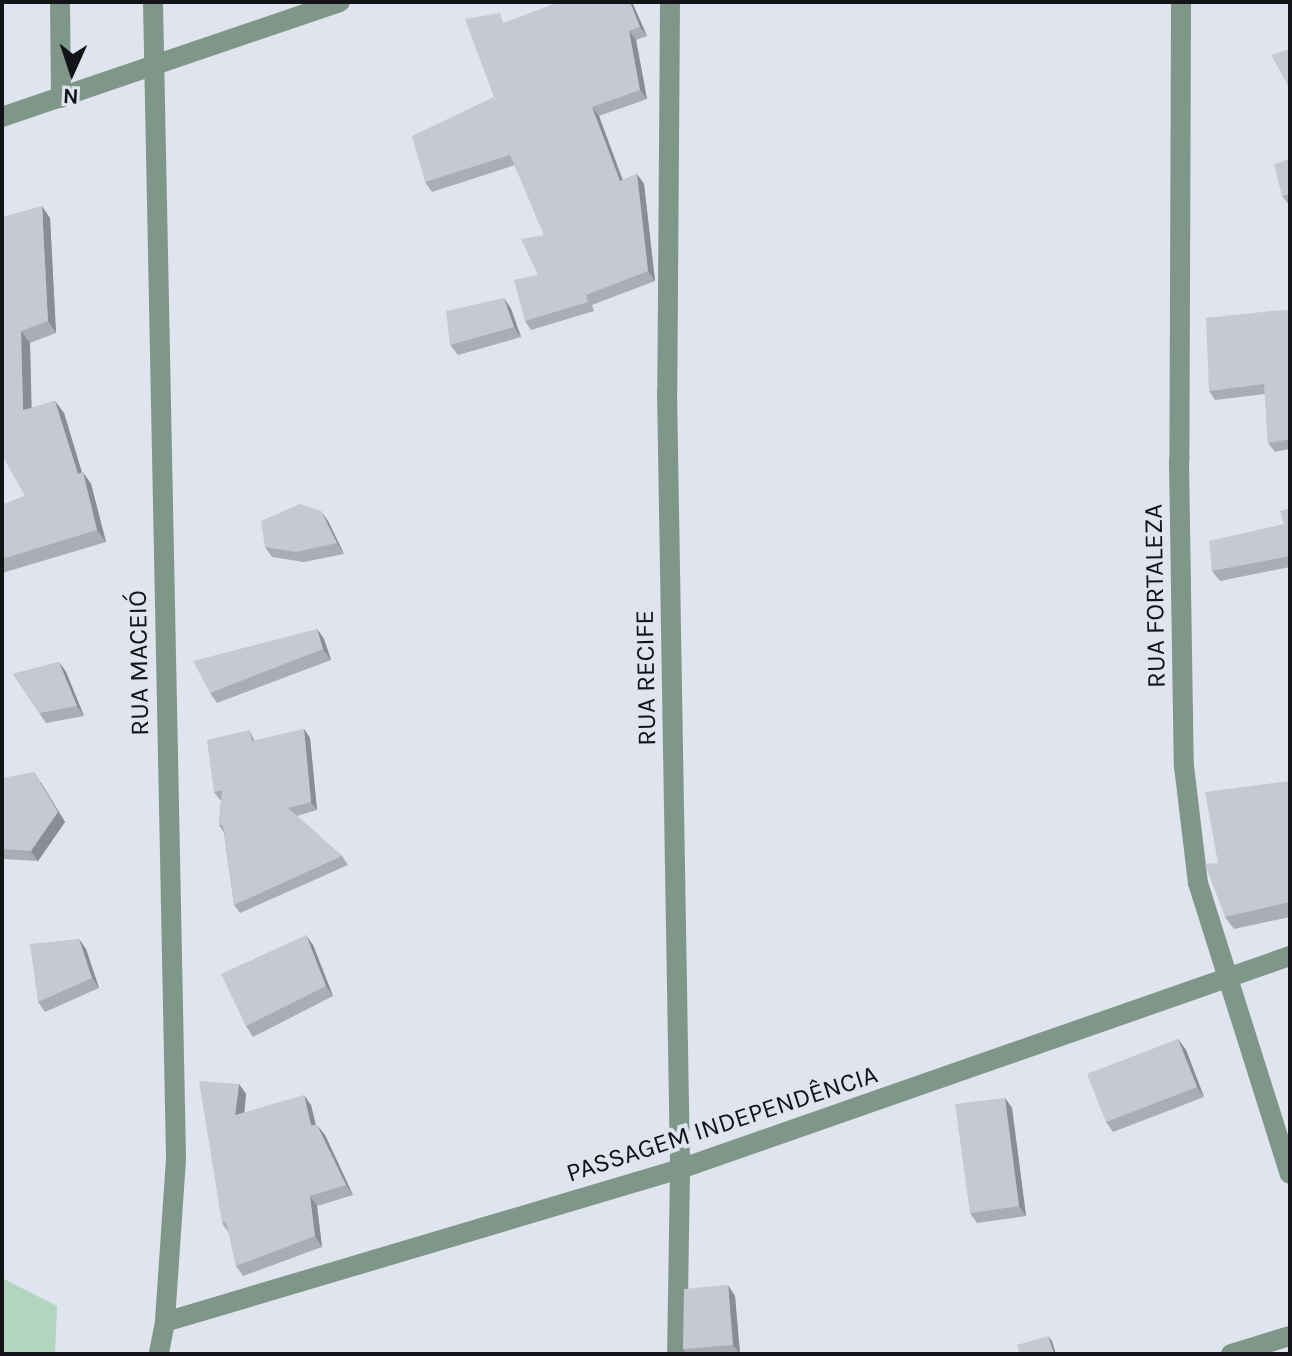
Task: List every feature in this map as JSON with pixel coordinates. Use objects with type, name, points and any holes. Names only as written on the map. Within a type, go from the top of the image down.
[{"type":"street","points":[[60,2],[61,98]]},
{"type":"street","name":"RUA MACEIÓ","points":[[153,2],[176,1159],[165,1322],[159,1354]]},
{"type":"street","points":[[2,117],[340,2]]},
{"type":"street","name":"RUA RECIFE","points":[[670,2],[667,390],[680,1169],[677,1354]]},
{"type":"street","name":"RUA FORTALEZA","points":[[1181,2],[1179,461],[1184,766],[1198,883],[1226,980],[1290,1174]]},
{"type":"street","name":"PASSAGEM INDEPENDÊNCIA","points":[[165,1322],[680,1169],[1290,956]]},
{"type":"street","points":[[1231,1354],[1290,1336]]},
{"type":"green space","points":[[2,1278],[57,1306],[55,1354],[2,1354]]},
{"type":"building","points":[[559,2],[630,2],[640,27],[629,31],[640,90],[592,107],[620,181],[637,174],[648,271],[586,295],[588,302],[525,321],[514,280],[538,275],[521,239],[544,235],[510,155],[425,182],[412,136],[494,97],[465,19],[500,13],[503,23]]},
{"type":"building","points":[[1290,49],[1290,89],[1271,55]]},
{"type":"building","points":[[1290,159],[1290,194],[1282,196],[1274,164]]},
{"type":"building","points":[[42,206],[48,321],[21,331],[23,410],[55,401],[78,474],[83,472],[97,530],[2,559],[2,505],[25,496],[2,455],[2,217]]},
{"type":"building","points":[[504,298],[514,327],[450,345],[446,311]]},
{"type":"building","points":[[1290,310],[1290,439],[1268,443],[1264,384],[1209,391],[1206,318]]},
{"type":"building","points":[[300,504],[321,511],[337,543],[296,552],[265,547],[261,521]]},
{"type":"building","points":[[1290,508],[1290,556],[1212,571],[1209,541],[1284,524],[1280,511]]},
{"type":"building","points":[[317,629],[323,649],[210,693],[193,661]]},
{"type":"building","points":[[59,662],[77,706],[39,713],[13,674]]},
{"type":"building","points":[[304,729],[311,802],[288,808],[342,856],[234,905],[223,825],[219,825],[222,790],[214,792],[207,740],[249,730],[252,741]]},
{"type":"building","points":[[34,772],[58,812],[31,851],[2,849],[2,778]]},
{"type":"building","points":[[1290,781],[1290,902],[1225,917],[1205,864],[1218,863],[1205,792]]},
{"type":"building","points":[[306,935],[326,986],[246,1026],[221,974]]},
{"type":"building","points":[[79,939],[92,978],[38,1002],[30,944]]},
{"type":"building","points":[[1178,1039],[1197,1087],[1106,1122],[1087,1074]]},
{"type":"building","points":[[199,1081],[239,1084],[235,1115],[304,1095],[311,1125],[317,1125],[346,1185],[310,1196],[315,1236],[236,1266],[226,1222],[222,1223]]},
{"type":"building","points":[[1005,1098],[1019,1206],[970,1213],[955,1104]]},
{"type":"building","points":[[728,1285],[733,1345],[683,1349],[684,1289]]},
{"type":"building","points":[[1048,1336],[1054,1354],[1020,1354],[1017,1345]]}]
